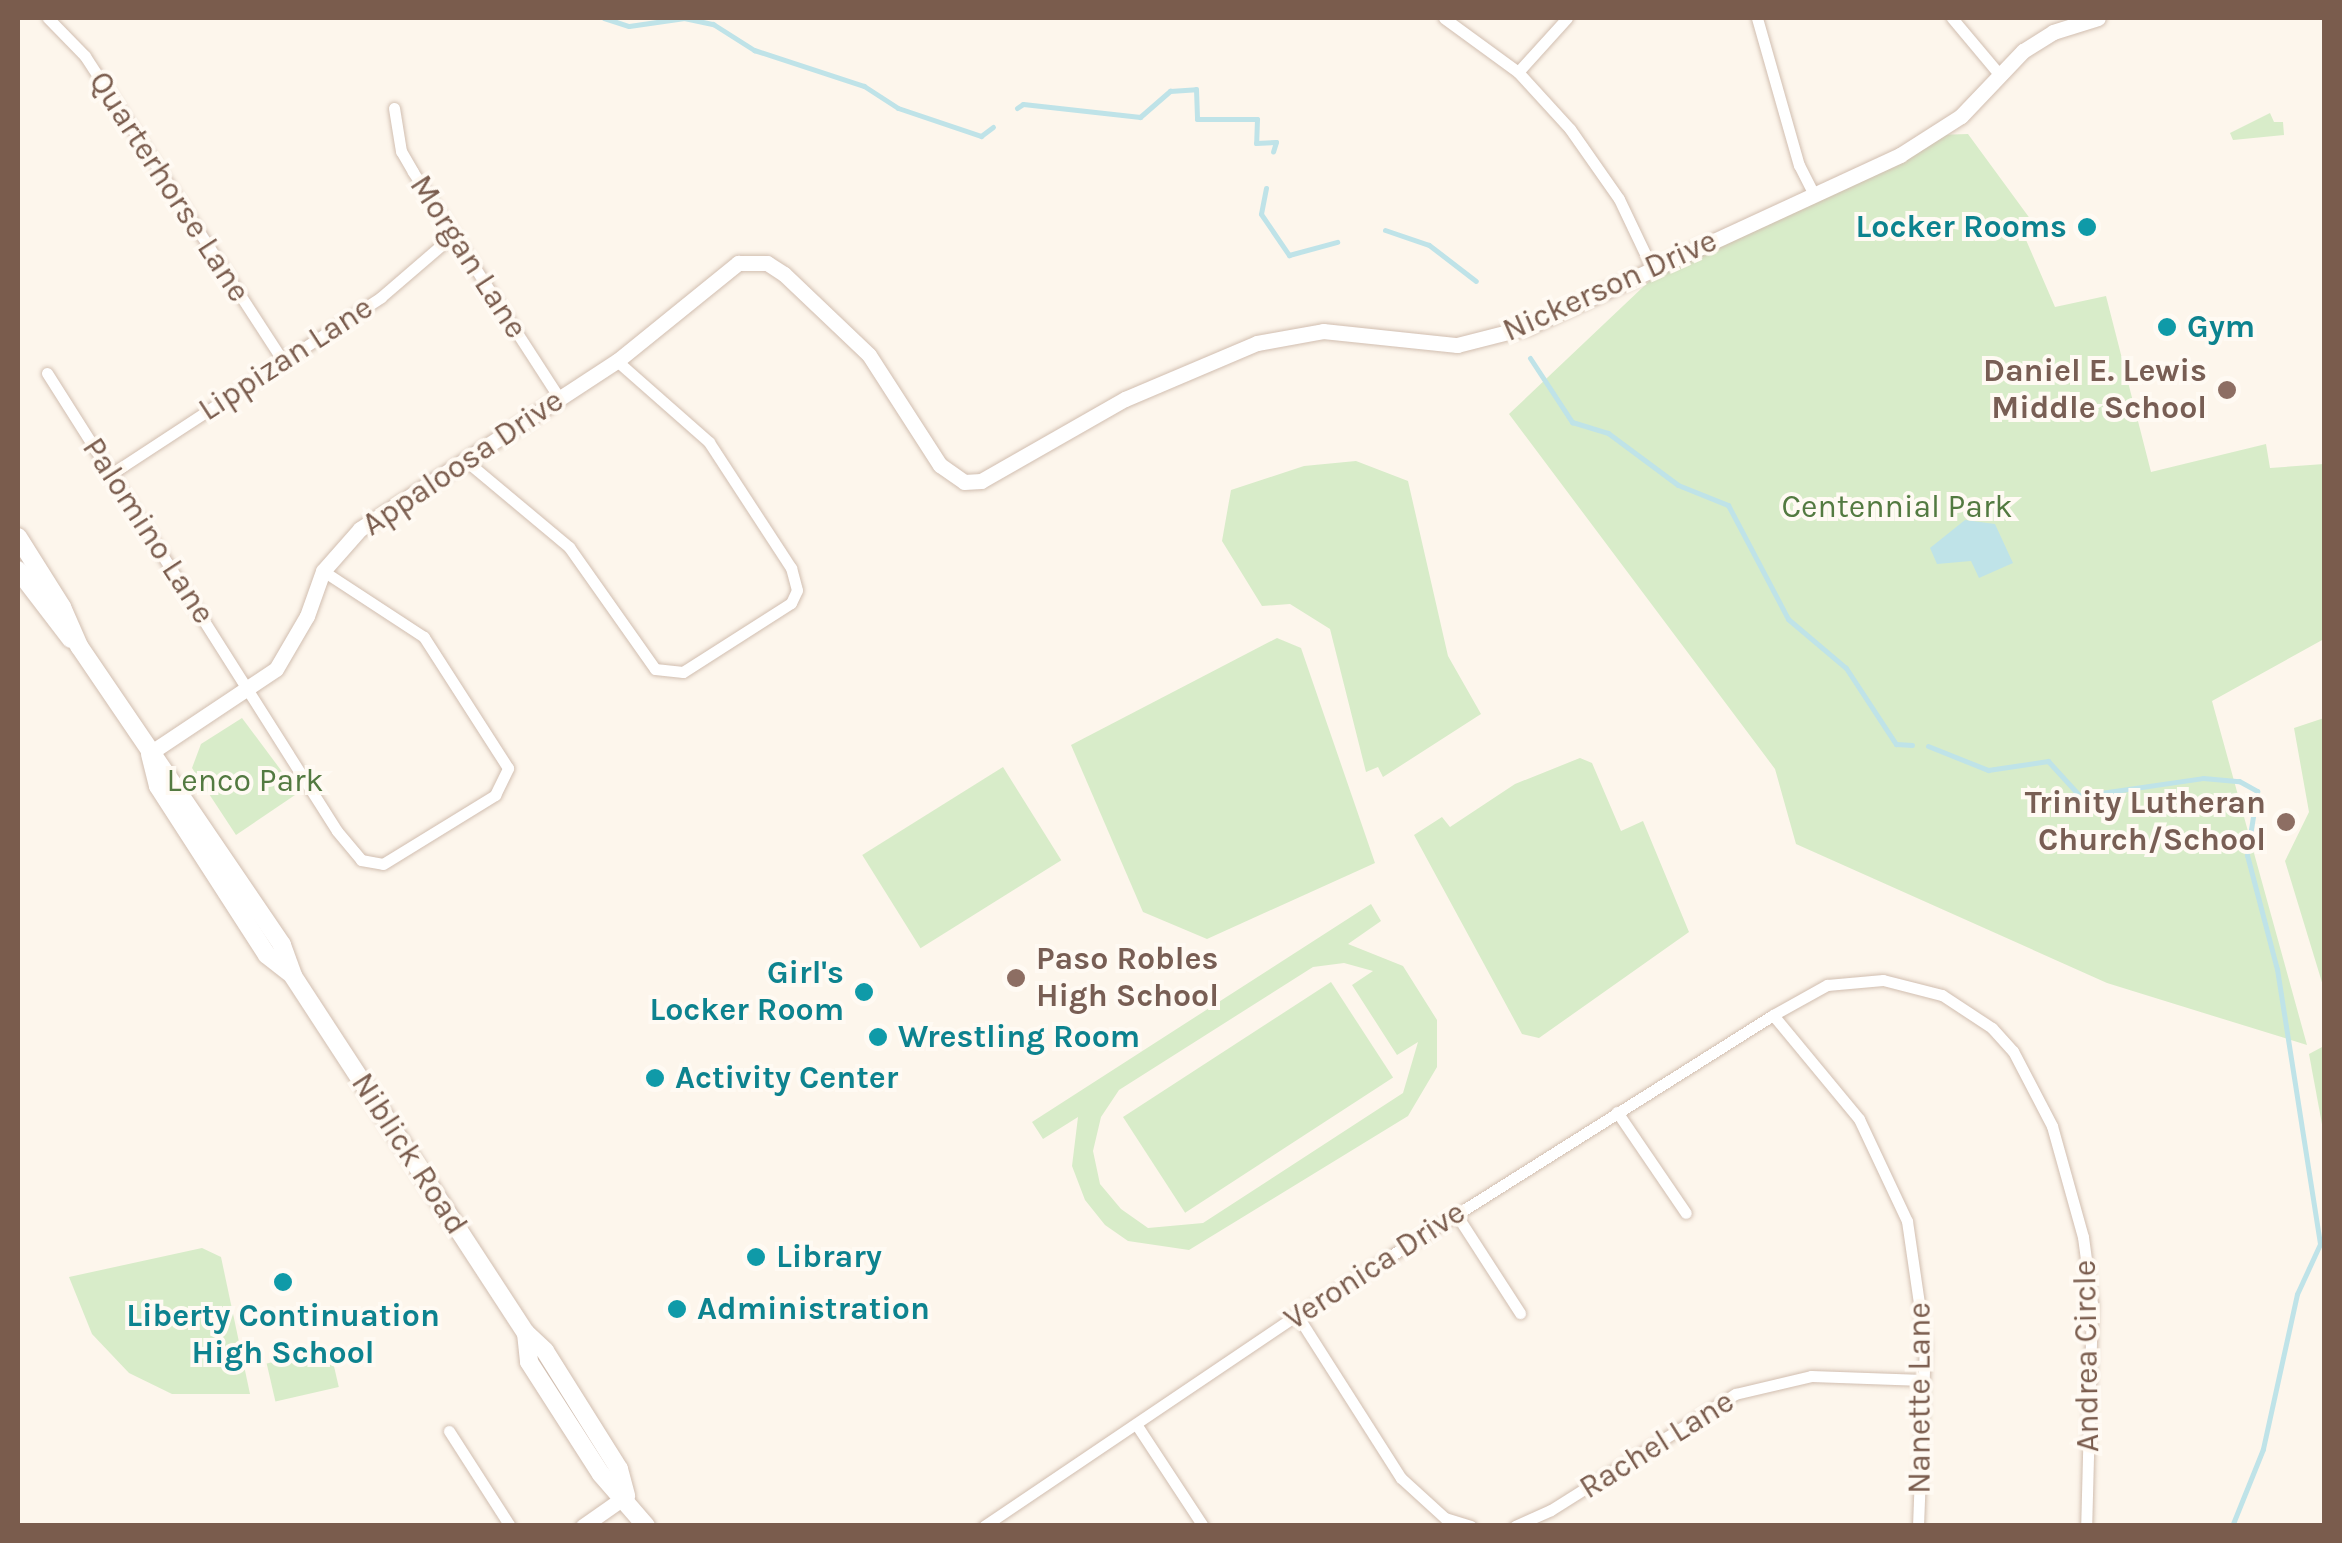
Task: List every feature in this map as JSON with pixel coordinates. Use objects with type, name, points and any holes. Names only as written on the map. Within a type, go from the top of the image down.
[{"type":"main road","name":"Niblick Road","points":[[18,537],[62,606],[79,646],[150,753],[168,801],[267,955],[293,976],[526,1333],[545,1350],[619,1469],[626,1496],[646,1526]]},
{"type":"main road","name":"Niblick Road","points":[[18,570],[48,616],[79,646]]},
{"type":"street","name":"Quarterhorse Lane","points":[[48,18],[84,56],[283,362]]},
{"type":"street","points":[[1444,18],[1518,72],[1570,129],[1618,199],[1650,266]]},
{"type":"street","points":[[1518,72],[1568,18]]},
{"type":"street","points":[[1757,18],[1799,165],[1814,194]]},
{"type":"street","points":[[1952,18],[1999,74]]},
{"type":"street","name":"Nickerson Drive","points":[[819,306],[869,355],[940,464],[964,482],[1004,473],[1125,399],[1257,343],[1322,331],[1415,344],[1484,342],[1814,194],[1940,132],[1999,74],[2052,32],[2098,18]]},
{"type":"street","name":"Morgan Lane","points":[[394,108],[401,151],[560,398]]},
{"type":"street","name":"Lippizan Lane","points":[[111,474],[381,297],[453,235]]},
{"type":"street","name":"Appaloosa Drive","points":[[150,753],[276,670],[294,644],[323,571],[360,529],[617,361],[750,259],[784,274],[819,306]]},
{"type":"street","points":[[465,460],[569,547],[655,669],[683,672],[791,603],[796,590],[791,568],[709,442],[617,361]]},
{"type":"street","name":"Palomino Lane","points":[[47,372],[360,860],[383,864],[496,795],[508,768],[503,752],[424,637],[323,571]]},
{"type":"street","name":"Andrea Circle","points":[[1773,1015],[1827,986],[1902,982],[1968,1008],[2013,1051],[2052,1126],[2084,1237],[2094,1356],[2086,1526]]},
{"type":"street","name":"Veronica Drive","points":[[990,1524],[1298,1315],[1773,1015]]},
{"type":"street","name":"Nanette Lane","points":[[1773,1015],[1859,1119],[1894,1182],[1918,1264],[1923,1380],[1918,1526]]},
{"type":"street","points":[[1617,1112],[1686,1213]]},
{"type":"street","points":[[1456,1214],[1520,1312]]},
{"type":"street","points":[[1298,1315],[1400,1478],[1433,1510],[1470,1526]]},
{"type":"street","name":"Rachel Lane","points":[[1515,1526],[1551,1510],[1734,1394],[1811,1376],[1923,1380]]},
{"type":"street","points":[[1136,1424],[1202,1526]]},
{"type":"street","points":[[448,1432],[510,1526]]},
{"type":"street","points":[[584,1526],[626,1496]]},
{"type":"green space","points":[[2270,113],[2274,122],[2283,122],[2284,135],[2233,140],[2230,133]]},
{"type":"green space","name":"Centennial Park","points":[[1968,134],[2031,220],[2020,226],[2055,307],[2106,296],[2151,472],[2266,444],[2270,468],[2324,464],[2324,639],[2212,701],[2307,1045],[2107,983],[1796,844],[1775,769],[1509,414],[1680,252],[1936,135]]},
{"type":"green space","points":[[1356,461],[1408,481],[1448,656],[1481,714],[1383,777],[1378,767],[1366,772],[1330,629],[1290,604],[1262,606],[1222,541],[1231,490],[1304,466]]},
{"type":"green space","points":[[1277,638],[1301,648],[1375,863],[1207,939],[1143,912],[1071,745]]},
{"type":"green space","name":"Lenco Park","points":[[242,718],[298,793],[236,835],[192,768],[201,744]]},
{"type":"green space","points":[[2324,718],[2324,989],[2285,861],[2309,812],[2294,728]]},
{"type":"green space","points":[[1580,758],[1592,763],[1621,831],[1643,821],[1689,932],[1539,1038],[1522,1034],[1414,835],[1442,817],[1450,827],[1515,784]]},
{"type":"green space","points":[[1003,767],[1061,860],[921,948],[862,855]]},
{"type":"green space","points":[[1371,904],[1381,921],[1348,944],[1403,966],[1437,1020],[1437,1067],[1408,1116],[1189,1250],[1128,1241],[1105,1225],[1085,1200],[1072,1166],[1078,1117],[1043,1139],[1032,1122]],"holes":[[[1344,963],[1373,971],[1352,985],[1397,1055],[1418,1042],[1403,1093],[1203,1223],[1148,1228],[1121,1209],[1100,1184],[1093,1151],[1101,1117],[1119,1090],[1313,967]]]},
{"type":"green space","points":[[1331,982],[1393,1078],[1185,1213],[1123,1117]]},
{"type":"green space","points":[[2324,1046],[2324,1135],[2309,1054]]},
{"type":"green space","points":[[202,1248],[221,1257],[250,1394],[172,1394],[129,1373],[92,1334],[69,1277]]},
{"type":"green space","points":[[330,1349],[339,1387],[275,1402],[267,1364]]},
{"type":"water","points":[[1965,520],[1995,524],[2013,563],[1979,578],[1971,561],[1937,564],[1930,548]]},
{"type":"waterway","points":[[604,18],[629,26],[684,18],[713,24],[754,50],[864,86],[898,108],[981,136],[993,127]]},
{"type":"waterway","points":[[1017,108],[1023,104],[1140,117],[1170,91],[1196,89],[1197,119],[1257,119],[1256,143],[1276,142],[1273,152]]},
{"type":"waterway","points":[[1266,188],[1261,214],[1289,255],[1337,242]]},
{"type":"waterway","points":[[1385,230],[1429,245],[1476,281]]},
{"type":"waterway","points":[[1530,358],[1572,422],[1608,433],[1678,485],[1728,505],[1788,619],[1846,668],[1896,744],[1912,745]]},
{"type":"waterway","points":[[1928,746],[1988,770],[2048,761],[2080,796],[2203,778],[2239,781],[2257,791],[2247,855],[2277,969],[2320,1244],[2297,1294],[2263,1449],[2232,1526]]},
{"type":"place","name":"Locker Rooms","points":[[2087,227]]},
{"type":"place","name":"Gym","points":[[2167,327]]},
{"type":"place","name":"Daniel E. Lewis Middle School","points":[[2227,390]]},
{"type":"place","name":"Trinity Lutheran Church/School","points":[[2286,822]]},
{"type":"place","name":"Paso Robles High School","points":[[1016,978]]},
{"type":"place","name":"Girl's Locker Room","points":[[864,992]]},
{"type":"place","name":"Wrestling Room","points":[[878,1037]]},
{"type":"place","name":"Activity Center","points":[[655,1078]]},
{"type":"place","name":"Library","points":[[756,1257]]},
{"type":"place","name":"Liberty Continuation High School","points":[[283,1282]]},
{"type":"place","name":"Administration","points":[[677,1309]]}]
